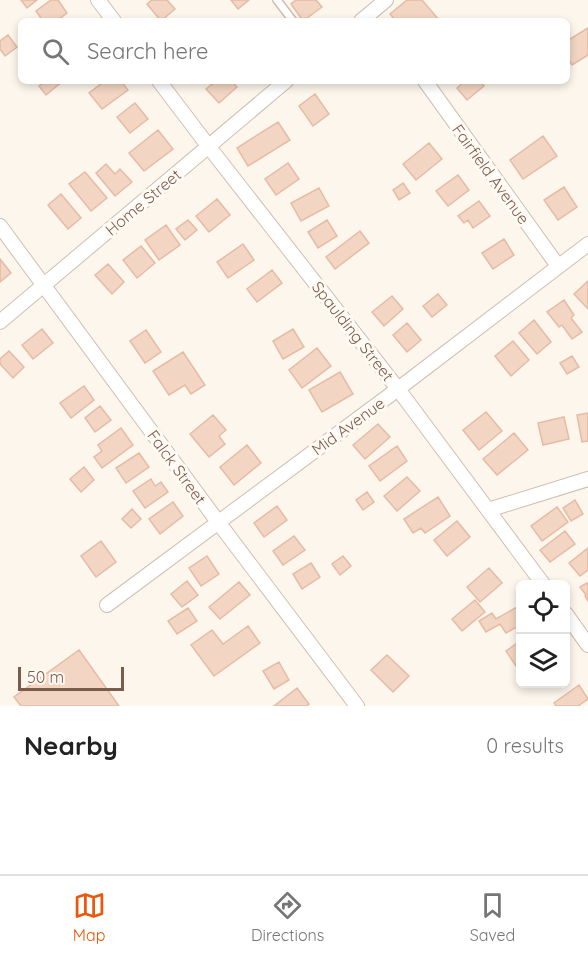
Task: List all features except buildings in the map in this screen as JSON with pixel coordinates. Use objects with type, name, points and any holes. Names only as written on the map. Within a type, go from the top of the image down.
[{"type":"street","points":[[98,0],[112,18]]},
{"type":"street","points":[[379,16],[386,0]]},
{"type":"street","name":"Spaulding Street","points":[[161,84],[398,389],[539,580]]},
{"type":"street","name":"Home Street","points":[[0,322],[282,84]]},
{"type":"street","name":"Fairfield Avenue","points":[[427,84],[558,266]]},
{"type":"street","name":"Falck Street","points":[[0,226],[357,706]]},
{"type":"street","name":"Mid Avenue","points":[[107,605],[398,389],[588,244]]},
{"type":"street","points":[[488,510],[588,479]]},
{"type":"street","points":[[570,620],[588,645]]},
{"type":"lane","points":[[277,0],[291,18]]}]
